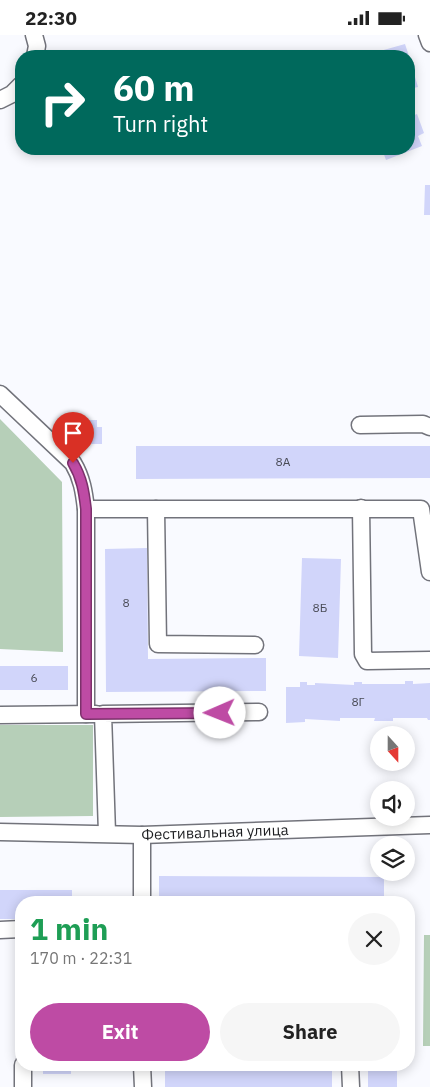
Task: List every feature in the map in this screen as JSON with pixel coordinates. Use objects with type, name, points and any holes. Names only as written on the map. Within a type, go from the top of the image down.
[{"type":"street","points":[[34,35],[36,50]]},
{"type":"street","points":[[427,35],[430,43]]},
{"type":"street","points":[[0,100],[15,91]]},
{"type":"street","points":[[0,394],[73,463],[80,475],[84,489],[86,509],[86,714]]},
{"type":"street","points":[[360,425],[423,424],[430,427]]},
{"type":"street","points":[[361,508],[363,655],[367,661],[430,660]]},
{"type":"street","points":[[86,509],[426,509],[430,572]]},
{"type":"street","points":[[156,509],[158,644],[255,645]]},
{"type":"street","points":[[0,715],[259,712]]},
{"type":"street","points":[[103,714],[107,833]]},
{"type":"street","name":"Фестивальная улица","points":[[0,832],[142,835],[430,825]]},
{"type":"street","points":[[142,835],[142,896]]},
{"type":"street","points":[[0,929],[15,929]]},
{"type":"street","points":[[23,1071],[23,1087]]},
{"type":"street","points":[[142,1071],[143,1087]]},
{"type":"street","points":[[350,1071],[351,1087]]},
{"type":"green space","points":[[0,419],[62,482],[63,652],[0,649]]},
{"type":"green space","points":[[0,725],[93,725],[93,816],[0,817]]},
{"type":"green space","points":[[424,935],[430,935],[430,1046],[423,1046]]},
{"type":"building","points":[[405,44],[407,50],[384,50]]},
{"type":"building","points":[[415,77],[418,87],[415,88]]},
{"type":"building","points":[[417,114],[424,133],[418,136],[422,146],[415,149],[415,115]]},
{"type":"building","points":[[384,155],[399,155],[386,160]]},
{"type":"building","points":[[425,185],[430,185],[430,215],[424,215]]},
{"type":"building","points":[[70,420],[97,420],[97,427],[102,427],[102,444],[70,444]]},
{"type":"building","points":[[136,446],[430,446],[430,478],[136,479]]},
{"type":"building","points":[[147,548],[148,659],[266,658],[266,691],[106,692],[105,549]]},
{"type":"building","points":[[302,558],[341,559],[338,658],[299,656]]},
{"type":"building","points":[[0,666],[68,666],[68,690],[0,690]]},
{"type":"building","points":[[405,681],[413,681],[413,684],[430,683],[430,720],[427,718],[393,718],[393,721],[374,721],[375,718],[340,718],[340,721],[305,719],[305,722],[286,723],[286,687],[300,687],[300,682],[307,682],[307,685],[315,685],[315,683],[354,685],[354,682],[362,682],[362,684],[405,684]]},
{"type":"building","points":[[159,876],[370,877],[370,881],[384,881],[384,896],[159,896]]},
{"type":"building","points":[[0,890],[72,890],[72,896],[15,896],[15,919],[0,919]]},
{"type":"building","points":[[43,1071],[71,1071],[71,1074],[43,1074]]},
{"type":"building","points":[[165,1071],[332,1071],[332,1087],[165,1087]]},
{"type":"building","points":[[368,1071],[397,1071],[397,1087],[368,1087]]},
{"type":"route","points":[[73,463],[80,475],[84,489],[86,509],[86,714],[220,713]]}]
